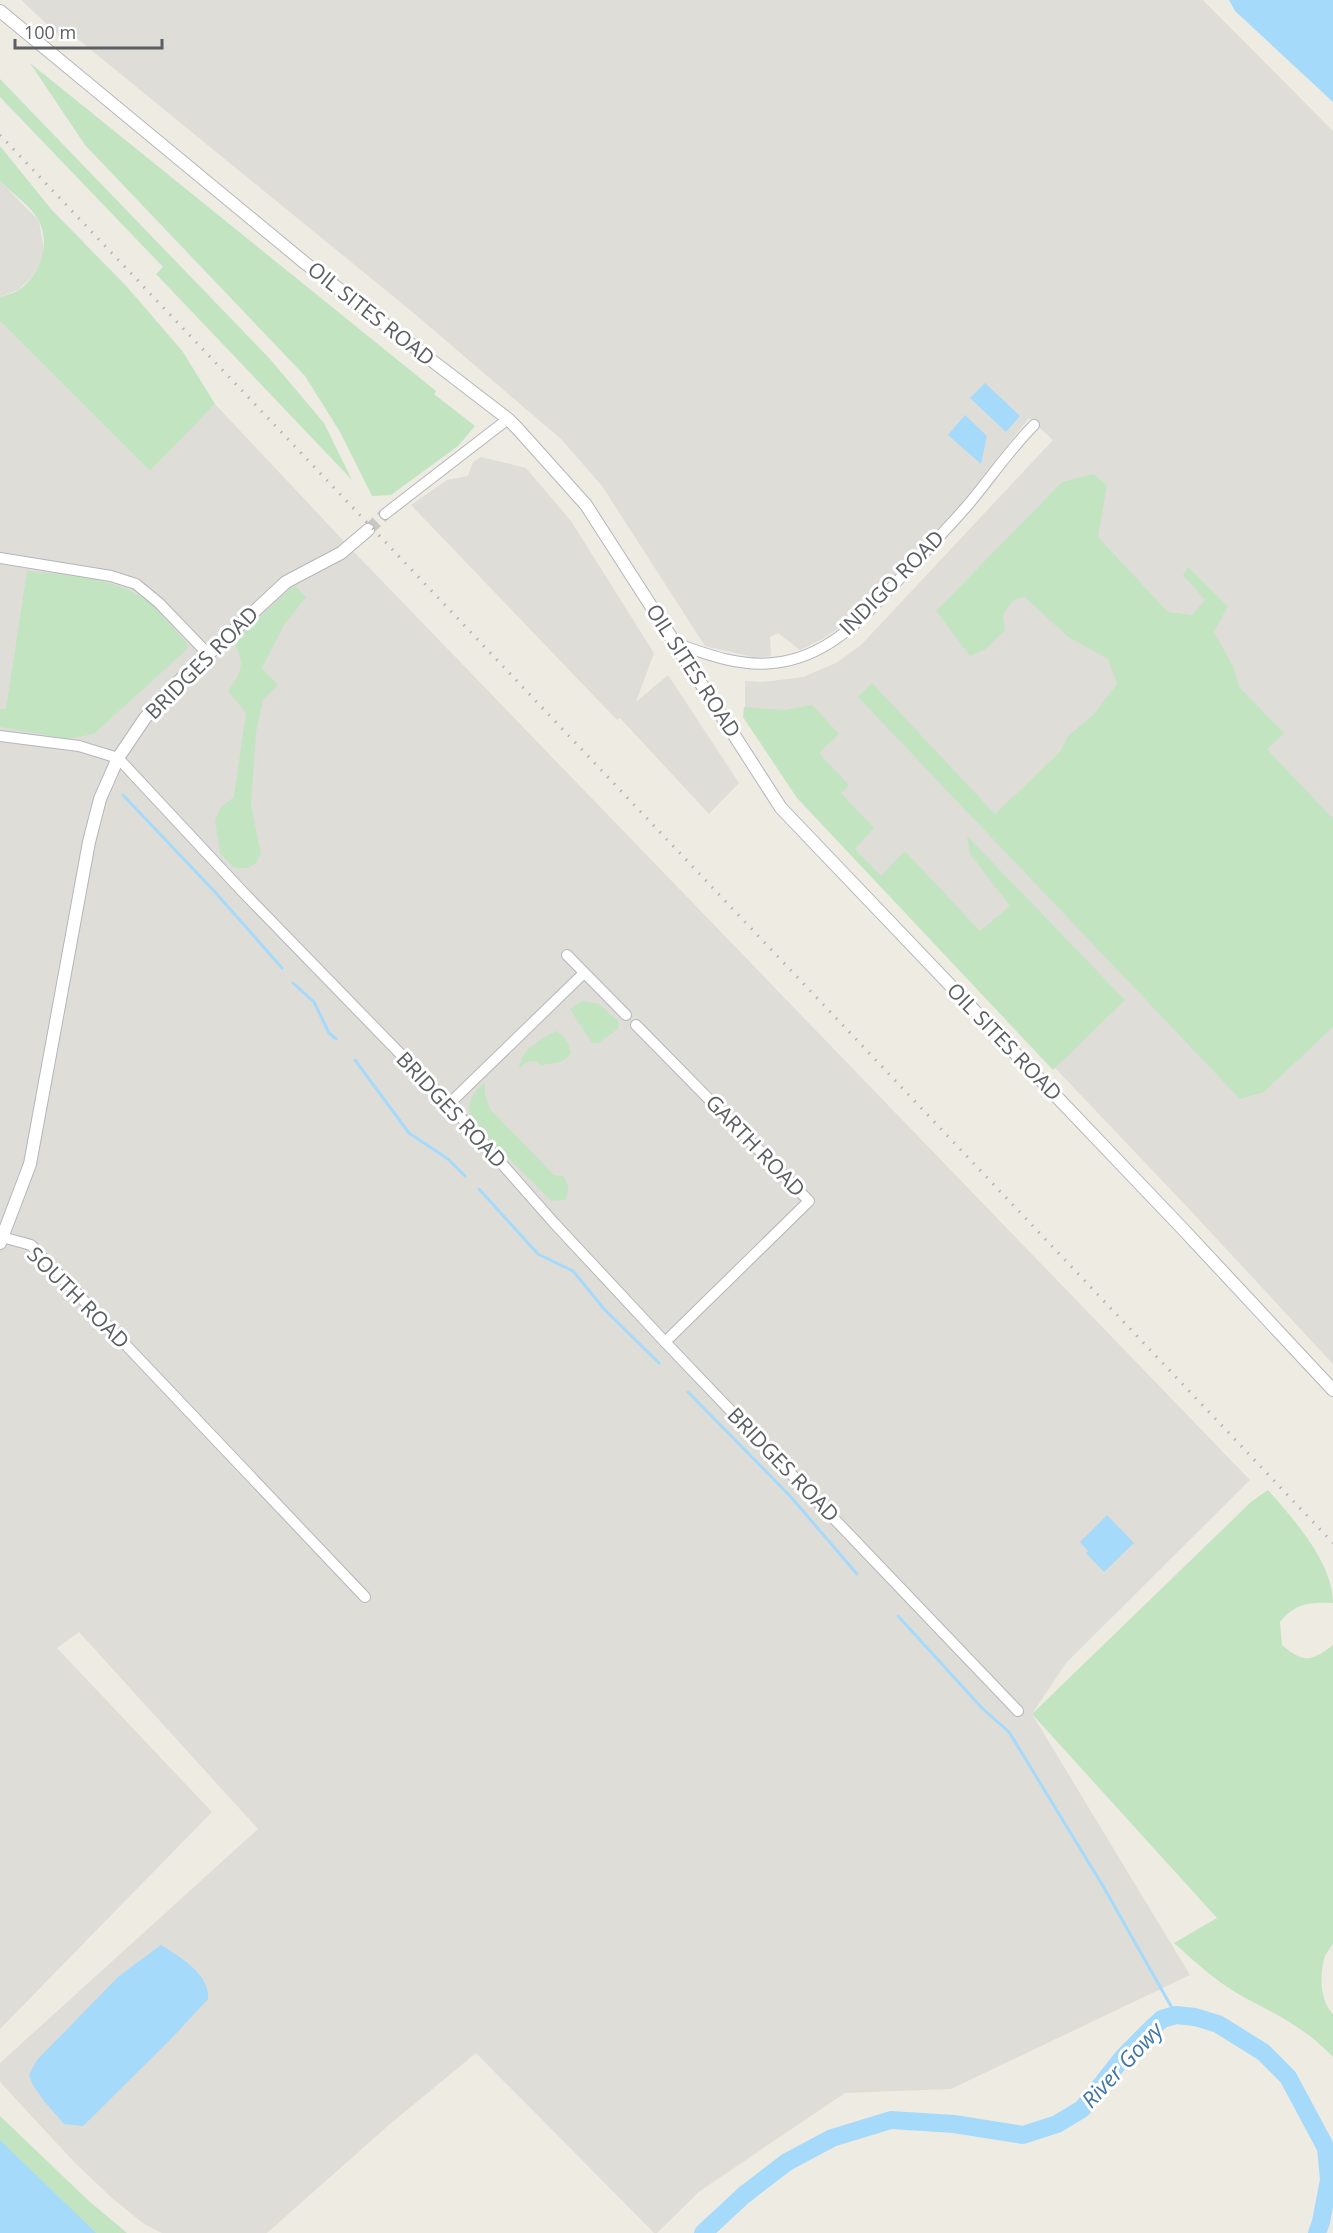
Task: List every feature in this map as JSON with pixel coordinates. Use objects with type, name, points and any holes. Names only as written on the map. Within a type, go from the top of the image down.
[{"type":"street","name":"OIL SITES ROAD","points":[[0,11],[305,263],[508,419],[586,505],[781,808],[1181,1227],[1333,1390]]},
{"type":"street","points":[[385,514],[508,419]]},
{"type":"street","name":"INDIGO ROAD","points":[[675,643],[705,654],[752,664],[791,660],[831,643],[861,619],[954,520],[1006,454],[1034,425]]},
{"type":"street","name":"BRIDGES ROAD","points":[[368,530],[341,552],[286,582],[176,684],[145,718],[118,758],[242,891],[449,1104],[555,1224],[665,1342],[1018,1711]]},
{"type":"street","points":[[0,558],[111,576],[136,584],[159,603],[208,654]]},
{"type":"street","points":[[0,736],[79,746],[118,758]]},
{"type":"street","name":"SOUTH ROAD","points":[[118,758],[100,799],[89,842],[30,1164],[1,1240],[31,1245],[365,1597]]},
{"type":"street","points":[[567,955],[626,1015]]},
{"type":"street","points":[[449,1104],[584,973]]},
{"type":"street","name":"GARTH ROAD","points":[[636,1025],[809,1201],[665,1342]]},
{"type":"shaded area","points":[[21,0],[1203,0],[1333,131],[1333,1364],[800,799],[745,716],[745,681],[763,682],[803,677],[836,663],[861,645],[1053,440],[1029,418],[956,510],[852,620],[822,639],[800,650],[778,633],[770,637],[771,656],[757,658],[705,646],[602,486],[561,439],[416,315],[73,35],[66,42]]},
{"type":"shaded area","points":[[0,181],[39,221],[44,251],[40,265],[31,278],[18,290],[0,297]]},
{"type":"shaded area","points":[[0,321],[150,471],[215,404],[355,553],[1250,1480],[1066,1663],[1032,1714],[1190,1975],[951,2089],[845,2093],[700,2191],[657,2233],[654,2233],[476,2053],[390,2124],[267,2233],[162,2233],[144,2224],[75,2163],[0,2082],[0,2063],[258,1829],[79,1632],[57,1648],[212,1812],[0,2029]]},
{"type":"shaded area","points":[[481,457],[526,468],[571,521],[654,653],[636,702],[668,675],[739,783],[709,814],[620,718],[617,720],[411,505],[447,480],[468,476],[473,462]]},
{"type":"green space","points":[[30,63],[436,391],[434,394],[475,426],[458,446],[391,495],[372,496],[340,432],[305,376],[85,145]]},
{"type":"green space","points":[[0,79],[270,359],[324,423],[352,480],[156,274],[163,267],[0,97]]},
{"type":"green space","points":[[0,146],[51,209],[128,288],[183,352],[215,404],[150,471],[0,321],[0,297],[17,291],[32,278],[41,260],[44,240],[36,215],[0,181]]},
{"type":"green space","points":[[1093,474],[1107,485],[1098,537],[1168,612],[1192,615],[1205,600],[1183,575],[1188,567],[1228,606],[1214,632],[1234,668],[1239,687],[1284,733],[1267,749],[1333,819],[1333,1027],[1264,1092],[1240,1099],[858,697],[872,683],[995,814],[1060,752],[1068,736],[1093,715],[1117,684],[1108,659],[1068,637],[1025,597],[1014,600],[1003,614],[1005,630],[986,649],[970,656],[936,611],[1062,482]]},
{"type":"green space","points":[[27,571],[100,580],[127,589],[159,611],[186,642],[188,648],[94,734],[68,739],[0,727],[0,709],[6,709]]},
{"type":"green space","points":[[294,585],[306,597],[284,625],[262,668],[278,685],[263,700],[256,732],[251,804],[261,854],[256,863],[248,868],[234,868],[220,853],[215,820],[221,807],[234,797],[246,713],[228,691],[236,679],[241,664],[235,645],[245,631]]},
{"type":"green space","points":[[812,705],[839,734],[819,753],[849,785],[841,793],[874,828],[855,849],[881,876],[905,851],[980,931],[1010,906],[970,854],[967,836],[1125,1000],[1053,1070],[797,798],[743,717],[744,707],[784,710]]},
{"type":"green space","points":[[582,1001],[599,1004],[619,1022],[618,1029],[598,1043],[592,1043],[570,1009]]},
{"type":"green space","points":[[556,1031],[568,1043],[571,1053],[568,1057],[558,1062],[541,1065],[536,1061],[527,1062],[519,1068],[528,1050]]},
{"type":"green space","points":[[485,1082],[485,1096],[490,1109],[554,1175],[563,1176],[568,1188],[565,1200],[551,1201],[472,1121],[469,1104]]},
{"type":"green space","points":[[1268,1490],[1289,1514],[1319,1557],[1331,1588],[1333,1603],[1297,1607],[1280,1622],[1282,1645],[1296,1655],[1313,1657],[1333,1645],[1333,1944],[1325,1956],[1321,1979],[1325,2002],[1333,2014],[1333,2057],[1300,2029],[1223,1984],[1174,1943],[1217,1918],[1032,1714],[1252,1501]]},
{"type":"green space","points":[[0,2116],[90,2202],[127,2233],[0,2233]]},
{"type":"water","points":[[1229,0],[1333,0],[1333,102],[1235,11]]},
{"type":"water","points":[[985,383],[1020,416],[1006,432],[970,398]]},
{"type":"water","points":[[965,415],[987,436],[981,464],[948,435]]},
{"type":"water","points":[[1107,1515],[1134,1543],[1104,1572],[1086,1553],[1088,1551],[1080,1542]]},
{"type":"water","points":[[161,1945],[185,1961],[199,1974],[208,1990],[208,1999],[83,2126],[64,2124],[33,2085],[29,2075],[37,2060],[119,1976]]},
{"type":"water","points":[[1,2141],[96,2233],[0,2233]]},
{"type":"waterway","points":[[123,795],[215,892],[282,968]]},
{"type":"waterway","points":[[293,983],[314,1002],[329,1033],[336,1039]]},
{"type":"waterway","points":[[355,1060],[409,1133],[448,1159],[465,1176]]},
{"type":"waterway","points":[[479,1189],[538,1254],[573,1271],[605,1310],[659,1363]]},
{"type":"waterway","points":[[688,1392],[791,1497],[857,1574]]},
{"type":"waterway","points":[[898,1616],[983,1709],[1009,1732],[1103,1886],[1176,2015]]},
{"type":"waterway","name":"River Gowy","points":[[703,2233],[744,2195],[787,2162],[832,2138],[891,2120],[954,2124],[1023,2135],[1057,2124],[1082,2109],[1124,2056],[1151,2029],[1162,2019],[1176,2015],[1195,2017],[1218,2024],[1263,2052],[1288,2077],[1326,2148],[1329,2180],[1317,2233]]},
{"type":"tunnel","points":[[368,530],[385,514]]},
{"type":"railway","points":[[0,135],[1333,1543]]}]
